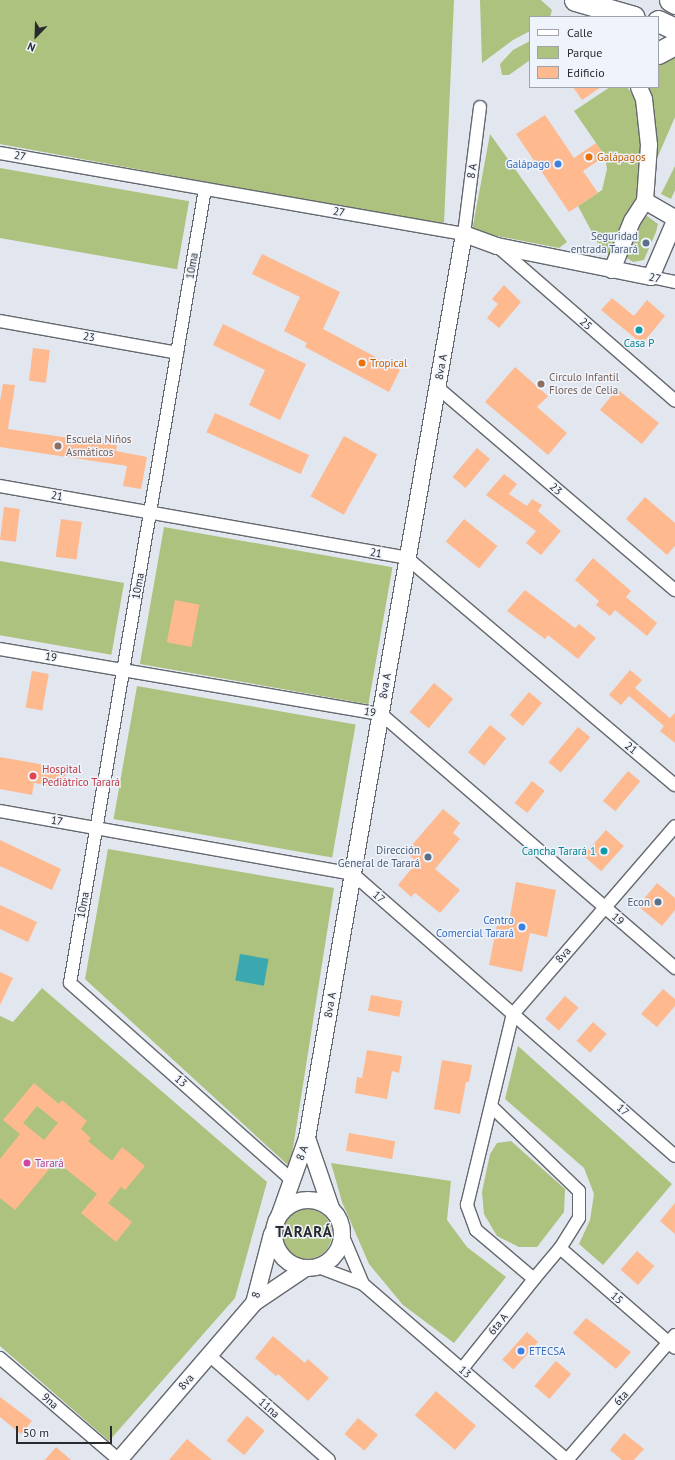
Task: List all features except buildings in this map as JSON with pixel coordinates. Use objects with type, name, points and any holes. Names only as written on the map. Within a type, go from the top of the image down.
[{"type":"highway","points":[[575,0],[630,16]]},
{"type":"highway","points":[[670,0],[675,2]]},
{"type":"highway","points":[[599,8],[643,16]]},
{"type":"highway","points":[[659,22],[675,30]]},
{"type":"highway","points":[[659,25],[675,30]]},
{"type":"highway","points":[[659,52],[675,44]]},
{"type":"street","points":[[612,270],[632,221],[645,201],[649,145],[644,99],[639,88]]},
{"type":"street","name":"8 A","points":[[464,234],[480,107]]},
{"type":"street","name":"27","points":[[0,153],[464,234],[497,246],[675,282]]},
{"type":"street","name":"10ma","points":[[70,983],[205,189]]},
{"type":"street","points":[[645,201],[675,218]]},
{"type":"street","points":[[651,277],[675,221]]},
{"type":"street","name":"8va A","points":[[307,1138],[464,234]]},
{"type":"street","name":"25","points":[[497,246],[675,401]]},
{"type":"street","name":"23","points":[[0,321],[177,353]]},
{"type":"street","name":"23","points":[[437,387],[675,590]]},
{"type":"street","name":"21","points":[[0,486],[408,558],[675,785]]},
{"type":"street","name":"19","points":[[0,649],[381,714],[675,968]]},
{"type":"street","name":"17","points":[[0,811],[353,874],[675,1156]]},
{"type":"street","name":"8va","points":[[534,1279],[476,1230],[467,1205],[513,1014],[675,826]]},
{"type":"street","name":"13","points":[[70,983],[292,1180]]},
{"type":"street","name":"6ta A","points":[[462,1369],[560,1248],[580,1218],[579,1191],[491,1106]]},
{"type":"street","name":"8 A","points":[[277,1220],[307,1138]]},
{"type":"street","name":"8 A","points":[[307,1138],[331,1208]]},
{"type":"street","points":[[304,1200],[321,1202],[331,1208],[341,1225],[342,1234],[336,1254],[311,1268],[283,1259],[276,1249],[277,1220],[288,1206],[304,1200]]},
{"type":"street","name":"8","points":[[254,1303],[277,1220]]},
{"type":"street","name":"13","points":[[342,1234],[364,1284]]},
{"type":"street","name":"15","points":[[560,1248],[673,1342]]},
{"type":"street","name":"13","points":[[311,1268],[364,1284],[567,1460]]},
{"type":"street","name":"8","points":[[254,1303],[311,1268]]},
{"type":"street","name":"8va","points":[[119,1460],[254,1303]]},
{"type":"street","name":"6ta","points":[[567,1460],[673,1342]]},
{"type":"street","name":"11na","points":[[209,1355],[329,1460]]},
{"type":"street","name":"9na","points":[[0,1358],[119,1460]]},
{"type":"green space","points":[[0,0],[454,0],[444,223],[393,216],[0,144]]},
{"type":"green space","points":[[480,0],[541,0],[552,10],[550,16],[529,16],[529,32],[513,40],[482,63]]},
{"type":"green space","points":[[529,42],[529,61],[509,75],[502,75],[500,64],[513,50]]},
{"type":"green space","points":[[675,50],[675,117],[655,163],[654,117],[648,88],[659,88],[659,60]]},
{"type":"green space","points":[[608,88],[628,88],[640,105],[641,152],[639,190],[625,231],[610,256],[602,251],[578,206],[602,190],[607,169],[605,156],[574,111]]},
{"type":"green space","points":[[490,134],[567,242],[559,248],[472,231]]},
{"type":"green space","points":[[675,166],[675,190],[671,199],[661,194]]},
{"type":"green space","points":[[0,168],[189,201],[177,269],[0,238]]},
{"type":"green space","points":[[647,216],[658,224],[656,232],[644,260],[633,262],[627,258],[626,252],[640,220]]},
{"type":"green space","points":[[164,527],[392,567],[368,704],[140,664]]},
{"type":"green space","points":[[0,561],[124,583],[111,655],[0,635]]},
{"type":"green space","points":[[137,686],[356,725],[332,857],[114,819]]},
{"type":"green space","points":[[108,849],[334,888],[290,1167],[85,979]]},
{"type":"green space","points":[[42,988],[267,1182],[235,1298],[109,1441],[0,1346],[0,1016],[13,1022]]},
{"type":"green space","points":[[518,1046],[672,1184],[603,1265],[579,1244],[590,1220],[594,1194],[584,1168],[505,1099]]},
{"type":"green space","points":[[511,1141],[565,1189],[564,1212],[537,1247],[519,1247],[497,1236],[484,1214],[482,1192],[490,1154],[497,1143]]},
{"type":"green space","points":[[331,1163],[451,1181],[447,1220],[467,1247],[506,1277],[454,1343],[403,1305],[369,1264],[342,1202]]},
{"type":"green space","points":[[302,1209],[312,1209],[325,1216],[332,1229],[332,1239],[325,1252],[312,1259],[302,1259],[293,1255],[286,1248],[282,1239],[282,1229],[286,1220],[293,1213]]},
{"type":"water","points":[[240,954],[269,959],[264,986],[235,981]]},
{"type":"place","name":"Galápagos","points":[[589,157]]},
{"type":"place","name":"Galápago","points":[[558,164]]},
{"type":"place","name":"Seguridad entrada Tarará","points":[[646,243]]},
{"type":"place","name":"Casa P","points":[[639,330]]},
{"type":"place","name":"Tropical","points":[[362,363]]},
{"type":"place","name":"Circulo Infantil Flores de Celia","points":[[541,384]]},
{"type":"place","name":"Escuela Niños Asmáticos","points":[[58,446]]},
{"type":"place","name":"Hospital Pediátrico Tarará","points":[[33,776]]},
{"type":"place","name":"Cancha Tarará 1","points":[[604,851]]},
{"type":"place","name":"Dirección General de Tarará","points":[[428,857]]},
{"type":"place","name":"Econ","points":[[658,902]]},
{"type":"place","name":"Centro Comercial Tarará","points":[[522,927]]},
{"type":"place","name":"Tarará","points":[[27,1163]]},
{"type":"place","name":"ETECSA","points":[[521,1351]]},
{"type":"district","name":"TARARÁ","points":[[304,1232]]}]
